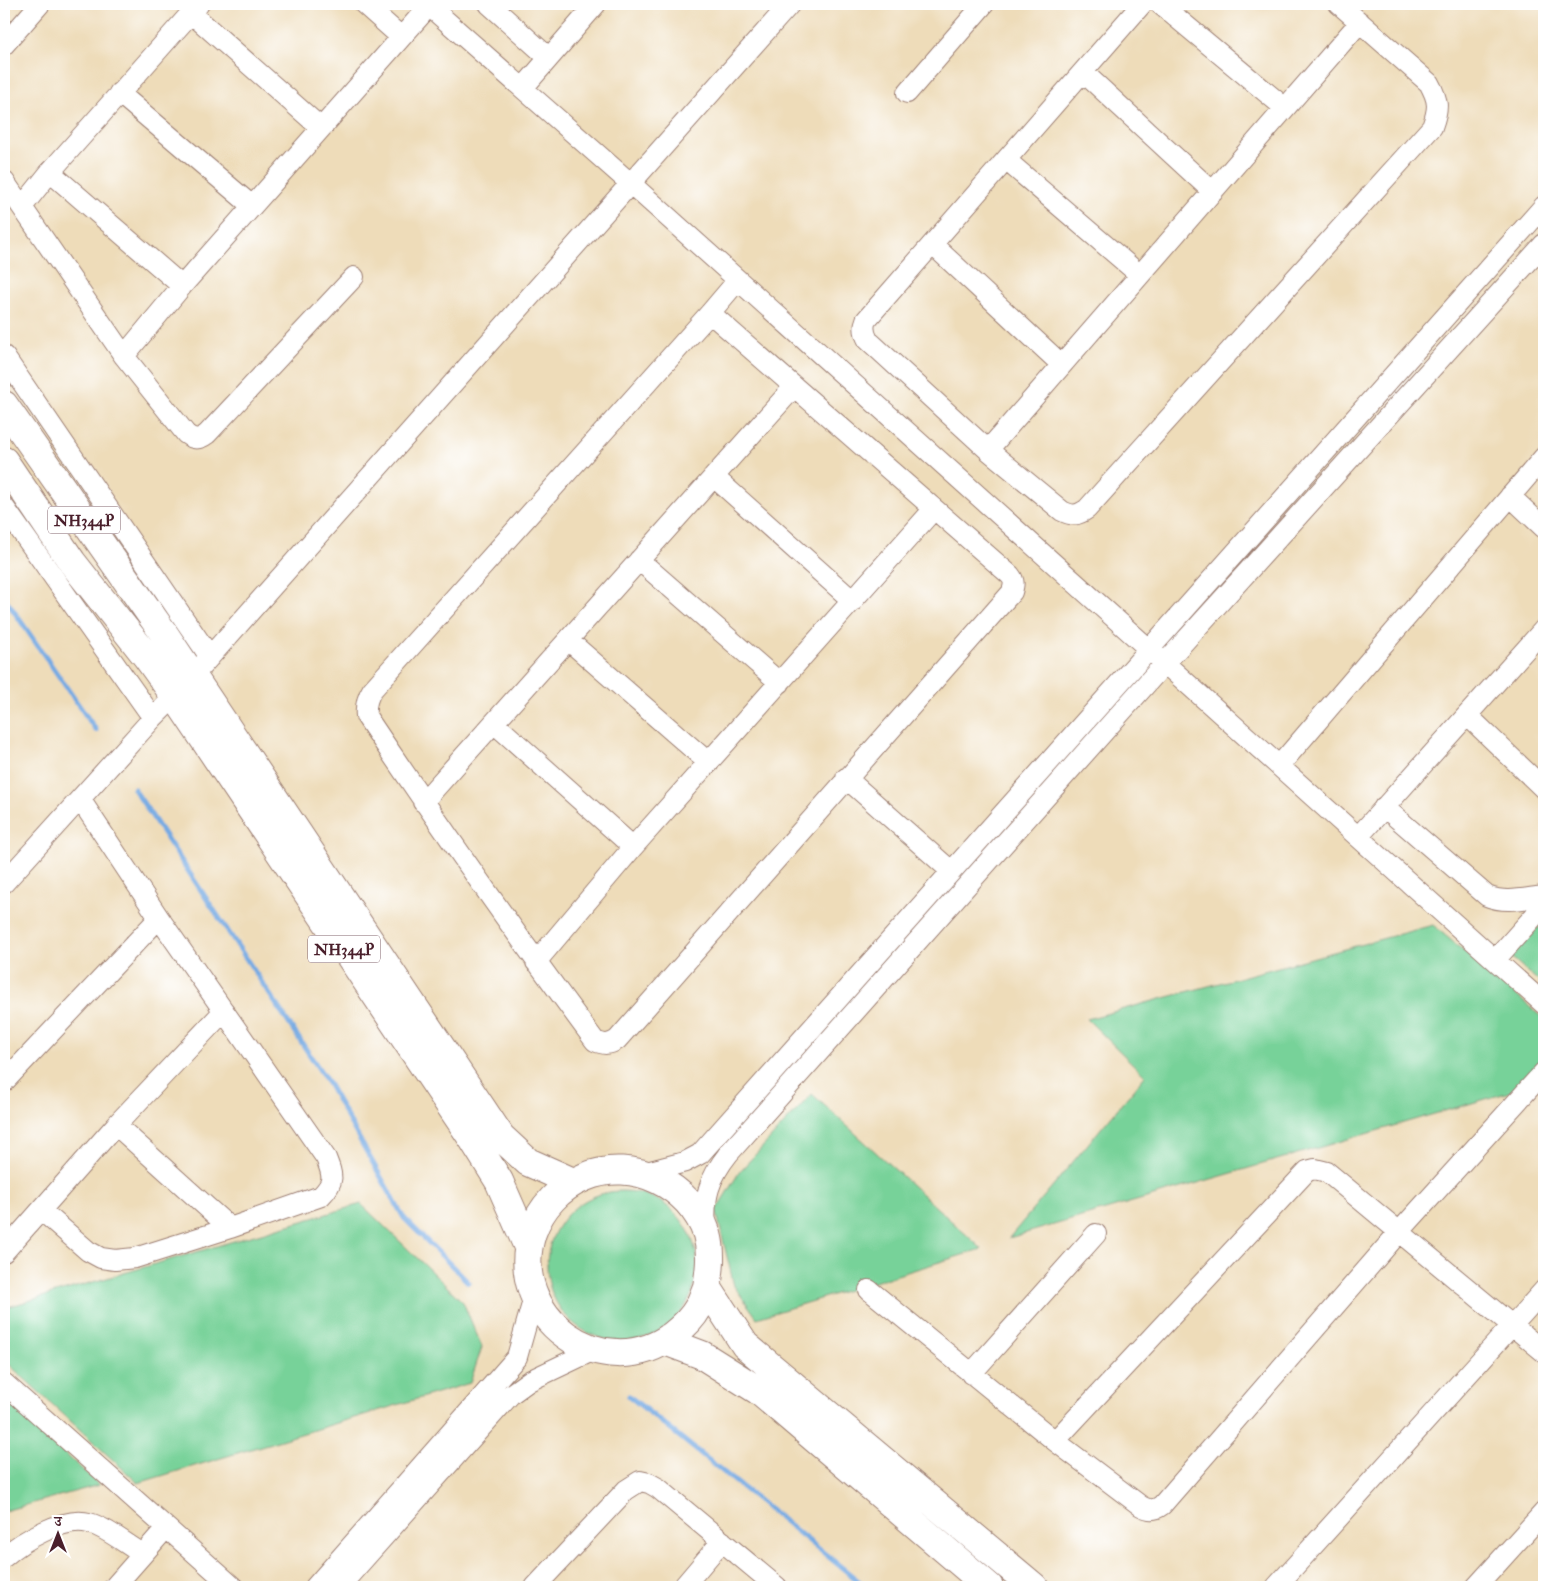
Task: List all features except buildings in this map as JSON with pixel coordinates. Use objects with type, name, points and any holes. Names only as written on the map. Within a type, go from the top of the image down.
[{"type":"highway","name":"NH344P","points":[[4,405],[201,667],[501,1137],[528,1162],[573,1182]]},
{"type":"highway","name":"NH344P","points":[[4,460],[72,562],[147,657],[175,696],[499,1180],[528,1247]]},
{"type":"highway","points":[[619,1170],[643,1173],[671,1186],[693,1207],[707,1234],[711,1261],[707,1287],[698,1308],[684,1327],[665,1341],[642,1350],[618,1353],[594,1350],[575,1342],[558,1330],[544,1315],[534,1297],[527,1272],[528,1247],[536,1221],[552,1199],[573,1182],[595,1173],[619,1170]]},
{"type":"highway","points":[[707,1287],[745,1345],[1034,1587]]},
{"type":"highway","points":[[665,1341],[702,1354],[759,1391],[989,1587]]},
{"type":"street","points":[[6,39],[40,4]]},
{"type":"street","points":[[364,4],[401,37]]},
{"type":"street","points":[[489,4],[549,58]]},
{"type":"street","points":[[523,88],[596,4]]},
{"type":"street","points":[[4,883],[201,667],[790,4]]},
{"type":"street","points":[[907,93],[984,4]]},
{"type":"street","points":[[1142,4],[866,320],[864,325],[868,340],[988,450],[1062,511],[1070,515],[1079,514],[1087,509],[1432,127],[1438,112],[1436,96],[1429,82],[1339,4]]},
{"type":"street","points":[[1160,4],[1285,108]]},
{"type":"street","points":[[124,356],[182,286],[428,5],[630,183],[1544,1004]]},
{"type":"street","points":[[22,207],[50,172],[195,8],[321,128]]},
{"type":"street","points":[[988,450],[1360,22]]},
{"type":"street","points":[[1083,72],[1213,192]]},
{"type":"street","points":[[119,93],[252,206]]},
{"type":"street","points":[[1006,160],[1140,275]]},
{"type":"street","points":[[50,172],[182,286]]},
{"type":"street","points":[[4,181],[124,356],[186,434],[193,439],[201,439],[208,434],[354,277]]},
{"type":"street","points":[[643,1173],[685,1162],[700,1154],[1544,206]]},
{"type":"street","points":[[707,1234],[704,1210],[710,1181],[729,1153],[1165,663],[1544,244]]},
{"type":"street","points":[[933,245],[1062,365]]},
{"type":"street","points":[[710,312],[1010,575],[1014,586],[1012,592],[846,778],[617,1040],[610,1044],[602,1044],[596,1041],[536,962],[423,802],[366,716],[365,709],[372,690],[738,280]]},
{"type":"street","points":[[4,356],[201,667]]},
{"type":"street","points":[[423,802],[794,387]]},
{"type":"street","points":[[1279,766],[1544,457]]},
{"type":"street","points":[[714,477],[853,600]]},
{"type":"street","points":[[1510,496],[1544,528]]},
{"type":"street","points":[[4,507],[153,718]]},
{"type":"street","points":[[536,962],[633,847],[934,509]]},
{"type":"street","points":[[640,560],[780,683]]},
{"type":"street","points":[[1358,836],[1543,632]]},
{"type":"street","points":[[568,640],[708,763]]},
{"type":"street","points":[[1467,715],[1544,789]]},
{"type":"street","points":[[494,722],[633,847]]},
{"type":"street","points":[[846,778],[951,871]]},
{"type":"street","points":[[41,1210],[88,1251],[101,1258],[115,1260],[135,1258],[230,1228],[321,1196],[329,1188],[332,1177],[326,1158],[159,918],[80,799]]},
{"type":"street","points":[[1384,807],[1487,896],[1496,900],[1509,901],[1544,896]]},
{"type":"street","points":[[1495,960],[1544,905]]},
{"type":"street","points":[[4,1082],[159,918]]},
{"type":"street","points":[[4,1252],[116,1125],[224,1011]]},
{"type":"street","points":[[869,1290],[1054,1441],[1140,1506],[1149,1510],[1156,1509],[1169,1498],[1400,1231],[1544,1072]]},
{"type":"street","points":[[116,1125],[230,1228]]},
{"type":"street","points":[[1054,1441],[1307,1171],[1315,1169],[1328,1172],[1513,1324],[1544,1352]]},
{"type":"street","points":[[971,1374],[1096,1234]]},
{"type":"street","points":[[1276,1587],[1544,1290]]},
{"type":"street","points":[[315,1587],[517,1357],[534,1297]]},
{"type":"street","points":[[339,1587],[511,1394],[529,1381],[594,1350]]},
{"type":"street","points":[[4,1384],[233,1587]]},
{"type":"street","points":[[535,1587],[626,1490],[640,1481],[658,1488],[777,1587]]},
{"type":"street","points":[[1476,1587],[1544,1512]]},
{"type":"street","points":[[4,1557],[13,1549],[39,1534],[61,1524],[76,1522],[88,1522],[143,1554]]},
{"type":"street","points":[[114,1587],[166,1528]]},
{"type":"street","points":[[683,1587],[722,1541]]},
{"type":"green space","points":[[1544,922],[1544,986],[1511,957]]},
{"type":"green space","points":[[1433,925],[1544,1019],[1544,1082],[1009,1238],[1145,1076],[1087,1019]]},
{"type":"green space","points":[[812,1094],[982,1249],[757,1318],[734,1286],[716,1210],[740,1171]]},
{"type":"green space","points":[[622,1191],[651,1197],[675,1213],[691,1237],[697,1266],[691,1295],[675,1319],[651,1335],[622,1341],[593,1335],[569,1319],[553,1295],[547,1266],[553,1237],[569,1213],[593,1197]]},
{"type":"green space","points":[[361,1204],[463,1302],[482,1347],[470,1383],[138,1483],[4,1360],[4,1308]]},
{"type":"green space","points":[[4,1397],[99,1485],[4,1511]]},
{"type":"waterway","points":[[4,597],[96,730]]},
{"type":"waterway","points":[[134,789],[325,1078],[404,1218],[468,1282]]},
{"type":"waterway","points":[[629,1396],[866,1587]]}]
